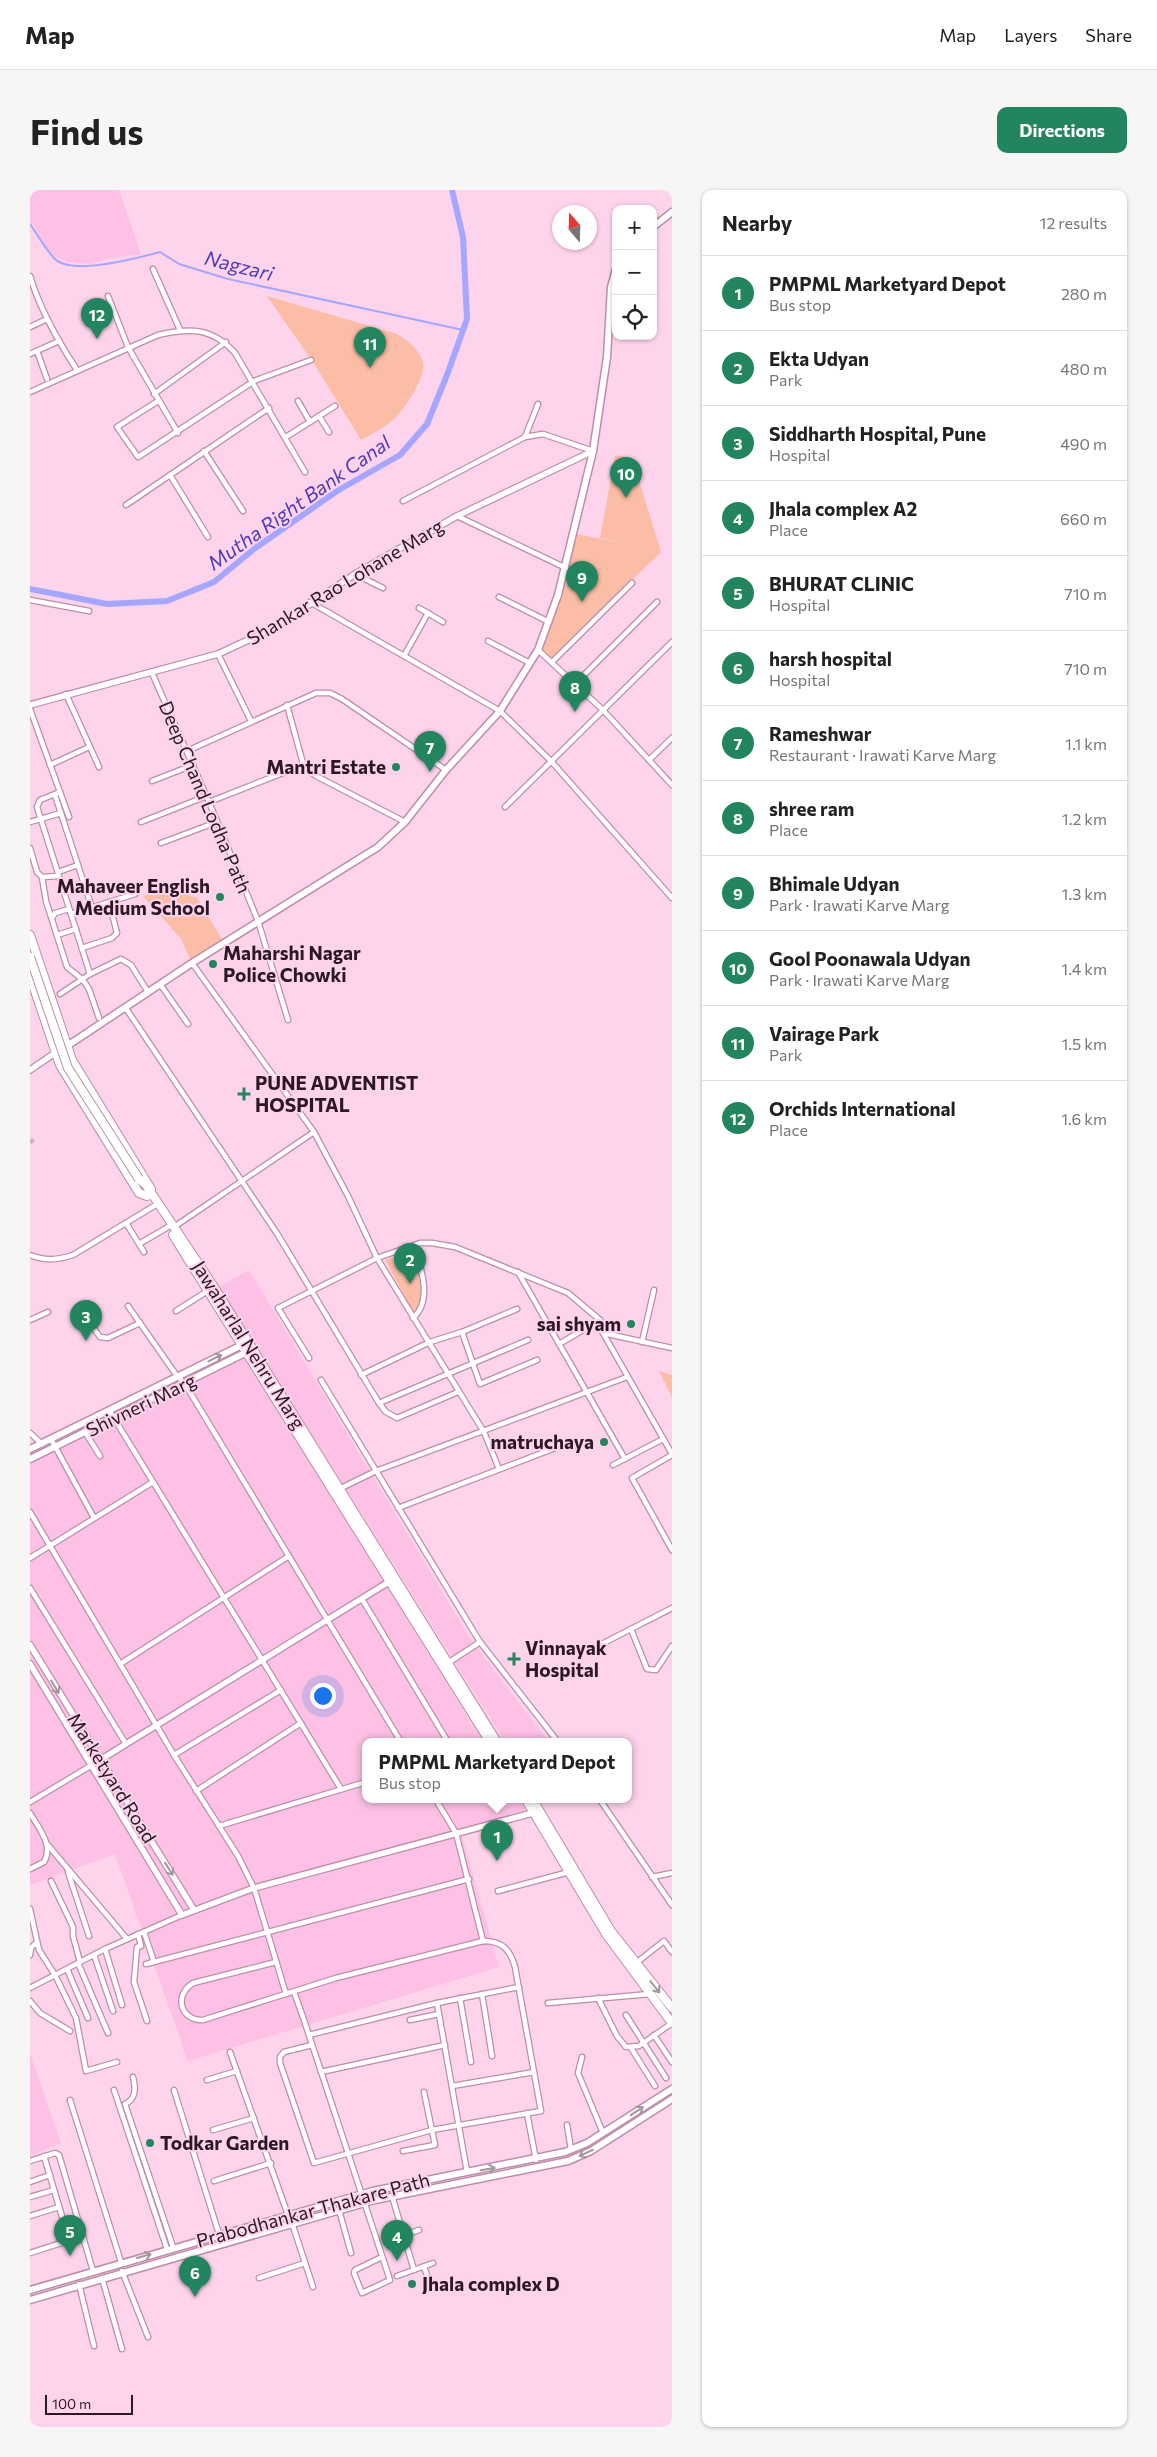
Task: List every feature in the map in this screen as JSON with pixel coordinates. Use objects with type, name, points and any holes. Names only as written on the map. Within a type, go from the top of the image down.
[{"type":"main road","points":[[657,224],[672,212]]},
{"type":"main road","points":[[67,1046],[192,963],[378,847],[405,822],[446,770],[500,711],[538,650],[566,568],[593,451],[603,394],[612,283]]},
{"type":"main road","name":"Jawaharlal Nehru Marg","points":[[30,935],[67,1046],[77,1070],[151,1185],[149,1195],[154,1206],[171,1227],[209,1290],[245,1344]]},
{"type":"main road","points":[[30,957],[68,1068],[149,1195]]},
{"type":"main road","name":"Jawaharlal Nehru Marg","points":[[30,976],[55,1052],[139,1192],[149,1195],[171,1227],[337,1490],[488,1738]]},
{"type":"main road","name":"Shivneri Marg","points":[[30,1450],[245,1344]]},
{"type":"main road","name":"Shivneri Marg","points":[[30,1459],[249,1351]]},
{"type":"main road","name":"Jawaharlal Nehru Marg","points":[[392,1580],[448,1663],[495,1738]]},
{"type":"main road","points":[[529,1803],[537,1812],[632,1961],[650,1994],[672,2023]]},
{"type":"main road","points":[[534,1803],[537,1812],[606,1934],[672,2008]]},
{"type":"main road","name":"Prabodhankar Thakare Path","points":[[30,2290],[121,2262],[362,2194],[536,2160],[572,2149],[603,2133],[672,2088]]},
{"type":"main road","name":"Prabodhankar Thakare Path","points":[[30,2300],[122,2271],[364,2203],[568,2161],[591,2151],[672,2099]]},
{"type":"street","points":[[153,269],[180,330]]},
{"type":"street","points":[[30,276],[36,296],[47,319],[77,370]]},
{"type":"street","points":[[30,299],[36,296]]},
{"type":"street","points":[[108,296],[128,347],[178,433]]},
{"type":"street","points":[[30,327],[47,319]]},
{"type":"street","points":[[30,392],[158,335],[180,330],[201,331],[226,342],[254,381],[305,472]]},
{"type":"street","points":[[30,353],[59,341]]},
{"type":"street","points":[[154,394],[226,342]]},
{"type":"street","points":[[37,351],[47,379]]},
{"type":"street","points":[[158,401],[117,427],[138,457],[178,433],[254,381],[311,360]]},
{"type":"street","points":[[298,401],[310,422]]},
{"type":"street","points":[[524,437],[538,404]]},
{"type":"street","points":[[286,437],[335,406]]},
{"type":"street","points":[[126,505],[269,408]]},
{"type":"street","points":[[319,416],[329,432]]},
{"type":"street","points":[[403,501],[524,437],[543,434],[593,451]]},
{"type":"street","points":[[204,451],[243,511]]},
{"type":"street","name":"Shankar Rao Lohane Marg","points":[[30,705],[218,654],[274,628],[310,602],[355,574],[457,516],[593,451]]},
{"type":"street","points":[[170,475],[208,536]]},
{"type":"street","points":[[457,516],[566,568]]},
{"type":"street","points":[[355,574],[383,588]]},
{"type":"street","points":[[552,662],[632,583]]},
{"type":"street","points":[[499,597],[549,622]]},
{"type":"street","points":[[30,600],[89,611]]},
{"type":"street","points":[[310,602],[500,711],[551,761],[672,898]]},
{"type":"street","points":[[575,684],[657,602]]},
{"type":"street","points":[[419,608],[443,622]]},
{"type":"street","points":[[404,656],[428,613]]},
{"type":"street","points":[[488,641],[530,664]]},
{"type":"street","points":[[505,807],[672,642]]},
{"type":"street","points":[[538,650],[602,710],[672,786]]},
{"type":"street","points":[[218,654],[251,721]]},
{"type":"street","name":"Deep Chand Lodha Path","points":[[152,673],[207,796],[258,921],[288,1020]]},
{"type":"street","points":[[187,751],[316,693],[330,693],[446,770]]},
{"type":"street","points":[[66,694],[99,767]]},
{"type":"street","points":[[287,705],[303,765],[316,776],[405,822]]},
{"type":"street","points":[[30,710],[69,817]]},
{"type":"street","points":[[649,760],[672,738]]},
{"type":"street","points":[[50,765],[90,747]]},
{"type":"street","points":[[209,802],[303,765]]},
{"type":"street","points":[[152,781],[193,766]]},
{"type":"street","points":[[60,792],[37,803],[90,974]]},
{"type":"street","points":[[55,795],[92,908]]},
{"type":"street","points":[[141,822],[207,796]]},
{"type":"street","points":[[30,822],[61,813]]},
{"type":"street","points":[[161,843],[217,822]]},
{"type":"street","points":[[30,848],[37,872],[42,878],[67,967],[83,980],[92,996],[99,1018]]},
{"type":"street","points":[[42,878],[58,874],[78,865]]},
{"type":"street","points":[[71,914],[135,894]]},
{"type":"street","points":[[82,948],[112,938],[117,933],[109,902]]},
{"type":"street","points":[[52,918],[54,914],[69,909]]},
{"type":"street","points":[[57,935],[76,930]]},
{"type":"street","points":[[60,994],[90,974],[116,960],[126,960],[148,992]]},
{"type":"street","points":[[192,963],[314,1132],[348,1196],[377,1258],[484,1432],[499,1469]]},
{"type":"street","points":[[160,984],[188,1024]]},
{"type":"street","points":[[124,1007],[278,1235],[379,1404],[386,1412],[397,1418],[458,1392]]},
{"type":"street","points":[[30,1070],[67,1046]]},
{"type":"street","points":[[139,1244],[171,1227],[314,1132]]},
{"type":"street","points":[[30,1255],[44,1260],[61,1259],[73,1255],[154,1206]]},
{"type":"street","points":[[126,1223],[144,1252]]},
{"type":"street","points":[[309,1358],[278,1308],[377,1258],[414,1246],[432,1243],[455,1247],[568,1293],[600,1320],[603,1334],[672,1455],[632,1478],[672,1550]]},
{"type":"street","points":[[413,1318],[419,1313],[423,1301],[424,1288],[414,1246]]},
{"type":"street","points":[[518,1272],[625,1459]]},
{"type":"street","points":[[176,1311],[209,1290]]},
{"type":"street","points":[[642,1342],[654,1290]]},
{"type":"street","points":[[128,1306],[177,1376],[185,1384],[399,1738]]},
{"type":"street","points":[[361,1374],[430,1342],[462,1332],[517,1309]]},
{"type":"street","points":[[30,1320],[48,1312]]},
{"type":"street","points":[[559,1344],[600,1320]]},
{"type":"street","points":[[90,1323],[100,1337],[108,1338],[140,1323]]},
{"type":"street","points":[[462,1332],[480,1384],[537,1360]]},
{"type":"street","points":[[603,1334],[672,1348]]},
{"type":"street","points":[[379,1404],[528,1340]]},
{"type":"street","points":[[337,1490],[376,1471],[627,1377]]},
{"type":"street","points":[[321,1380],[480,1642],[555,1738]]},
{"type":"street","points":[[109,1410],[342,1789]]},
{"type":"street","points":[[85,1432],[100,1456]]},
{"type":"street","points":[[30,1433],[42,1444]]},
{"type":"street","points":[[51,1439],[94,1518]]},
{"type":"street","points":[[613,1465],[663,1439]]},
{"type":"street","points":[[398,1508],[563,1445]]},
{"type":"street","points":[[30,1558],[152,1482]]},
{"type":"street","points":[[30,1512],[174,1755],[238,1856],[254,1888],[286,1994]]},
{"type":"street","points":[[120,1664],[289,1556]]},
{"type":"street","points":[[30,1802],[392,1580]]},
{"type":"street","points":[[30,1588],[126,1744]]},
{"type":"street","points":[[362,1599],[446,1738]]},
{"type":"street","points":[[594,1648],[672,1608]]},
{"type":"street","points":[[631,1629],[647,1669],[656,1670],[672,1646]]},
{"type":"street","points":[[448,1663],[480,1642]]},
{"type":"street","name":"Marketyard Road","points":[[30,1645],[194,1910]]},
{"type":"street","name":"Marketyard Road","points":[[30,1664],[182,1915]]},
{"type":"street","points":[[174,1755],[281,1690]]},
{"type":"street","points":[[196,1791],[301,1723]]},
{"type":"street","points":[[219,1826],[362,1783]]},
{"type":"street","points":[[438,1803],[456,1833],[483,1941]]},
{"type":"street","points":[[602,1803],[672,1905]]},
{"type":"street","points":[[30,1988],[138,1934],[194,1910],[254,1888],[537,1812]]},
{"type":"street","points":[[30,1813],[47,1844],[127,1939]]},
{"type":"street","points":[[30,1869],[44,1862],[47,1857],[47,1844]]},
{"type":"street","points":[[69,1870],[89,1936]]},
{"type":"street","points":[[498,1891],[570,1871]]},
{"type":"street","points":[[652,1877],[672,1873]]},
{"type":"street","points":[[146,1964],[469,1879]]},
{"type":"street","points":[[51,1881],[73,1927],[73,1936],[79,1962],[108,2033]]},
{"type":"street","points":[[30,1910],[37,1942],[44,1959],[55,1975],[76,2018],[86,2071],[117,2062]]},
{"type":"street","points":[[144,1932],[154,1962]]},
{"type":"street","points":[[138,1934],[141,1946],[137,1948],[134,1982],[147,2021]]},
{"type":"street","points":[[276,1962],[193,1983],[184,1989],[180,1996],[183,2008],[188,2016],[196,2020],[203,2020],[336,1978],[483,1941],[495,1941],[505,1947],[512,1956],[540,2111],[432,2130],[322,2163],[314,2163],[280,2062],[280,2056],[284,2052],[312,2045]]},
{"type":"street","points":[[632,1961],[664,1941],[672,1952]]},
{"type":"street","points":[[30,1955],[31,1948],[37,1942]]},
{"type":"street","points":[[105,1949],[122,2005]]},
{"type":"street","points":[[94,1955],[113,2011]]},
{"type":"street","points":[[67,1969],[88,2018]]},
{"type":"street","points":[[309,2035],[437,2003],[519,1987]]},
{"type":"street","points":[[294,1992],[390,2280],[362,2293],[354,2273],[355,2270],[382,2257]]},
{"type":"street","points":[[482,1994],[492,2056]]},
{"type":"street","points":[[548,2003],[650,1994]]},
{"type":"street","points":[[460,1998],[471,2062]]},
{"type":"street","points":[[598,1998],[621,2042],[626,2047],[631,2048],[644,2042],[672,2023]]},
{"type":"street","points":[[30,2001],[40,2013],[70,2031]]},
{"type":"street","points":[[437,2003],[467,2172]]},
{"type":"street","points":[[410,2020],[439,2014]]},
{"type":"street","points":[[626,2015],[666,2078]]},
{"type":"street","points":[[654,2035],[672,2062]]},
{"type":"street","points":[[321,2072],[445,2045]]},
{"type":"street","points":[[631,2048],[655,2086]]},
{"type":"street","points":[[230,2052],[288,2215]]},
{"type":"street","points":[[582,2057],[578,2072],[603,2133]]},
{"type":"street","points":[[207,2080],[237,2071]]},
{"type":"street","points":[[452,2086],[534,2072]]},
{"type":"street","points":[[133,2077],[135,2095],[131,2101],[125,2104],[170,2248]]},
{"type":"street","points":[[114,2090],[170,2248]]},
{"type":"street","points":[[174,2090],[219,2234]]},
{"type":"street","points":[[404,2151],[435,2145],[424,2092]]},
{"type":"street","points":[[70,2100],[121,2262]]},
{"type":"street","points":[[527,2113],[536,2160]]},
{"type":"street","points":[[213,2130],[254,2118]]},
{"type":"street","points":[[567,2125],[572,2149]]},
{"type":"street","points":[[30,2161],[55,2153],[59,2154],[93,2271]]},
{"type":"street","points":[[44,2156],[69,2240]]},
{"type":"street","points":[[214,2181],[271,2163]]},
{"type":"street","points":[[30,2182],[50,2175]]},
{"type":"street","points":[[30,2197],[54,2190]]},
{"type":"street","points":[[392,2196],[414,2270]]},
{"type":"street","points":[[30,2216],[59,2207]]},
{"type":"street","points":[[339,2210],[351,2252]]},
{"type":"street","points":[[292,2223],[313,2287]]},
{"type":"street","points":[[386,2241],[419,2230]]},
{"type":"street","points":[[30,2253],[83,2236]]},
{"type":"street","points":[[259,2278],[305,2263]]},
{"type":"street","points":[[397,2276],[433,2263]]},
{"type":"street","points":[[424,2267],[432,2286]]},
{"type":"street","points":[[122,2271],[148,2338]]},
{"type":"street","points":[[102,2277],[122,2348]]},
{"type":"street","points":[[62,2280],[64,2288]]},
{"type":"street","points":[[79,2284],[94,2346]]},
{"type":"shaded area","points":[[30,190],[119,190],[141,254],[108,259],[91,264],[67,262],[54,256],[44,244],[30,219]]},
{"type":"shaded area","points":[[267,296],[397,334],[413,346],[423,362],[422,376],[409,401],[398,415],[378,431],[361,440],[315,365]]},
{"type":"shaded area","points":[[615,455],[632,458],[661,552],[550,660],[540,651],[576,534],[627,544],[600,538]]},
{"type":"shaded area","points":[[180,885],[184,894],[197,898],[223,941],[191,961],[181,939],[143,896]]},
{"type":"shaded area","points":[[415,1250],[423,1285],[423,1302],[416,1317],[385,1260]]},
{"type":"shaded area","points":[[249,1270],[471,1640],[546,1738],[502,1738],[219,1287]]},
{"type":"shaded area","points":[[245,1357],[481,1738],[362,1738],[362,1803],[521,1803],[530,1818],[462,1836],[499,1967],[188,2061],[115,1854],[30,1885],[30,1463]]},
{"type":"shaded area","points":[[659,1371],[672,1375],[672,1397]]},
{"type":"shaded area","points":[[30,2054],[61,2143],[30,2156]]},
{"type":"waterway","name":"Mutha Right Bank Canal","points":[[30,589],[107,604],[167,601],[214,582],[254,549],[337,491],[400,455],[427,424],[467,319],[463,237],[452,190]]},
{"type":"waterway","name":"Nagzari","points":[[30,224],[51,255],[63,264],[90,266],[160,252],[179,264],[228,279],[463,330]]},
{"type":"tunnel","points":[[30,1142],[35,1139]]},
{"type":"place","name":"Orchids International","points":[[97,339]]},
{"type":"place","name":"Vairage Park","points":[[370,368]]},
{"type":"place","name":"Gool Poonawala Udyan","points":[[626,498]]},
{"type":"place","name":"Bhimale Udyan","points":[[582,602]]},
{"type":"place","name":"shree ram","points":[[575,712]]},
{"type":"place","name":"Mantri Estate","points":[[396,767]]},
{"type":"place","name":"Rameshwar","points":[[430,772]]},
{"type":"place","name":"Mahaveer English Medium School","points":[[220,897]]},
{"type":"place","name":"Maharshi Nagar Police Chowki","points":[[213,964]]},
{"type":"place","name":"PUNE ADVENTIST HOSPITAL","points":[[244,1094]]},
{"type":"place","name":"Ekta Udyan","points":[[410,1284]]},
{"type":"place","name":"sai shyam","points":[[631,1324]]},
{"type":"place","name":"Siddharth Hospital, Pune","points":[[86,1341]]},
{"type":"place","name":"matruchaya","points":[[604,1442]]},
{"type":"place","name":"Vinnayak Hospital","points":[[514,1659]]},
{"type":"place","name":"PMPML Marketyard Depot","points":[[497,1861]]},
{"type":"place","name":"Todkar Garden","points":[[150,2143]]},
{"type":"place","name":"BHURAT CLINIC","points":[[70,2256]]},
{"type":"place","name":"Jhala complex A2","points":[[397,2261]]},
{"type":"place","name":"Jhala complex D","points":[[412,2284]]},
{"type":"place","name":"harsh hospital","points":[[195,2297]]}]
